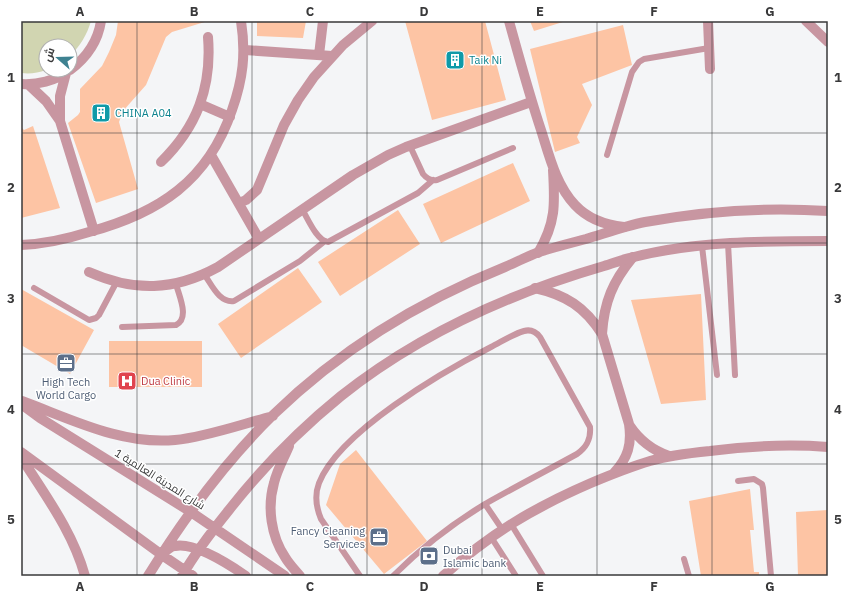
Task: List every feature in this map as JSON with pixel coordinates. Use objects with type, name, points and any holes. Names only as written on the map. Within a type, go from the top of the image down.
[{"type":"street","points":[[78,62],[92,47],[101,21]]},
{"type":"street","points":[[21,245],[50,242],[94,231],[137,216],[178,190],[196,174],[211,155],[230,117],[240,84],[245,50],[241,21]]},
{"type":"street","points":[[319,55],[323,21]]},
{"type":"street","points":[[239,203],[246,200],[257,190],[272,150],[284,125],[298,100],[314,77],[332,56],[372,21]]},
{"type":"street","points":[[508,21],[552,166],[568,197],[583,212],[602,223],[625,227]]},
{"type":"street","points":[[708,21],[710,68]]},
{"type":"street","points":[[806,21],[828,42]]},
{"type":"street","points":[[161,162],[171,152],[188,129],[200,104],[207,78],[209,50],[208,37]]},
{"type":"street","points":[[245,50],[332,56]]},
{"type":"street","points":[[25,84],[56,78]]},
{"type":"street","points":[[66,78],[60,96],[60,121],[94,231]]},
{"type":"street","points":[[25,84],[46,101],[60,121]]},
{"type":"street","points":[[89,272],[116,283],[145,287],[176,284],[204,274],[218,267],[372,164],[410,146],[532,102]]},
{"type":"street","points":[[200,104],[230,117]]},
{"type":"street","points":[[211,155],[259,239]]},
{"type":"street","points":[[538,253],[553,218],[554,193],[552,166]]},
{"type":"street","points":[[148,576],[191,512],[217,479],[273,416],[334,364],[393,322],[447,292],[538,253],[625,227],[677,217],[718,212],[765,210],[828,211]]},
{"type":"street","points":[[21,452],[187,574],[199,550],[215,528],[248,486],[293,438],[342,395],[370,374],[430,337],[535,288],[574,274],[634,257],[728,243],[828,241]]},
{"type":"street","points":[[602,334],[606,306],[610,292],[616,280],[634,257]]},
{"type":"street","points":[[535,288],[562,296],[574,303],[585,312],[602,334],[629,424],[630,435],[630,446],[627,456],[614,473]]},
{"type":"street","points":[[21,400],[106,432],[143,440],[176,440],[273,416]]},
{"type":"street","name":"شارع المدينة العالمية 1","points":[[21,404],[40,418],[191,512],[285,576]]},
{"type":"street","points":[[629,424],[635,433],[646,444],[659,453],[669,456]]},
{"type":"street","points":[[293,438],[274,482],[271,498],[271,513],[277,543],[284,556],[300,576]]},
{"type":"street","points":[[443,576],[491,537],[544,504],[614,473],[669,456],[758,446],[798,445],[828,447]]},
{"type":"street","points":[[21,457],[62,520],[72,540],[85,576]]},
{"type":"street","points":[[162,555],[171,547],[176,545],[185,546],[199,550],[228,564],[246,576]]},
{"type":"lane","points":[[607,155],[635,66],[639,62],[650,57],[709,48]]},
{"type":"lane","points":[[410,146],[423,174],[426,178],[433,180],[437,180],[513,148]]},
{"type":"lane","points":[[204,274],[222,299],[226,301],[234,301],[300,261],[325,242],[332,240],[418,192],[433,180]]},
{"type":"lane","points":[[302,210],[318,237],[325,242]]},
{"type":"lane","points":[[728,243],[735,375]]},
{"type":"lane","points":[[702,246],[716,376]]},
{"type":"lane","points":[[34,288],[89,320],[96,318],[116,283]]},
{"type":"lane","points":[[122,327],[176,325],[179,323],[184,314],[176,284]]},
{"type":"lane","points":[[360,576],[321,519],[317,510],[316,496],[319,482],[333,460],[356,436],[399,403],[439,376],[522,332],[534,332],[540,338],[590,427],[589,440],[586,446],[577,454],[485,504],[441,534],[393,576]]},
{"type":"lane","points":[[738,481],[754,479],[762,484],[772,576]]},
{"type":"lane","points":[[485,504],[502,530]]},
{"type":"lane","points":[[511,524],[543,576]]},
{"type":"lane","points":[[491,537],[516,576]]},
{"type":"lane","points":[[684,559],[689,576]]},
{"type":"green space","points":[[21,21],[91,21],[83,40],[78,47],[78,38],[38,38],[38,73],[21,73]]},
{"type":"building","name":"CHINA A04","points":[[118,21],[208,21],[172,32],[166,37],[146,85],[123,111],[119,122],[138,189],[96,203],[68,123],[80,112],[80,89],[102,66],[116,35]]},
{"type":"building","points":[[257,21],[306,21],[303,38],[257,36]]},
{"type":"building","name":"Taik Ni","points":[[405,21],[485,21],[506,100],[432,120]]},
{"type":"building","points":[[530,21],[566,21],[534,31]]},
{"type":"building","points":[[623,25],[632,65],[582,84],[592,105],[577,137],[580,143],[555,152],[530,49]]},
{"type":"building","points":[[33,126],[60,208],[21,218],[21,127],[24,130]]},
{"type":"building","points":[[513,163],[530,201],[441,243],[423,204]]},
{"type":"building","points":[[398,210],[420,244],[340,296],[318,262]]},
{"type":"building","points":[[298,268],[322,302],[241,358],[218,324]]},
{"type":"building","points":[[21,289],[94,330],[70,374],[21,345]]},
{"type":"building","points":[[701,294],[706,400],[661,404],[631,300]]},
{"type":"building","points":[[109,341],[202,341],[202,387],[109,387]]},
{"type":"building","points":[[356,450],[427,541],[384,574],[326,505],[340,464]]},
{"type":"building","points":[[750,489],[754,530],[750,530],[754,572],[759,572],[759,576],[701,576],[689,501]]},
{"type":"building","points":[[828,510],[828,576],[798,576],[796,512]]},
{"type":"place","name":"Taik Ni","points":[[455,60]]},
{"type":"place","name":"CHINA A04","points":[[101,113]]},
{"type":"place","name":"High Tech World Cargo","points":[[66,363]]},
{"type":"place","name":"Dua Clinic","points":[[127,381]]},
{"type":"place","name":"Fancy Cleaning Services","points":[[379,537]]},
{"type":"place","name":"Dubai Islamic bank","points":[[429,556]]}]
